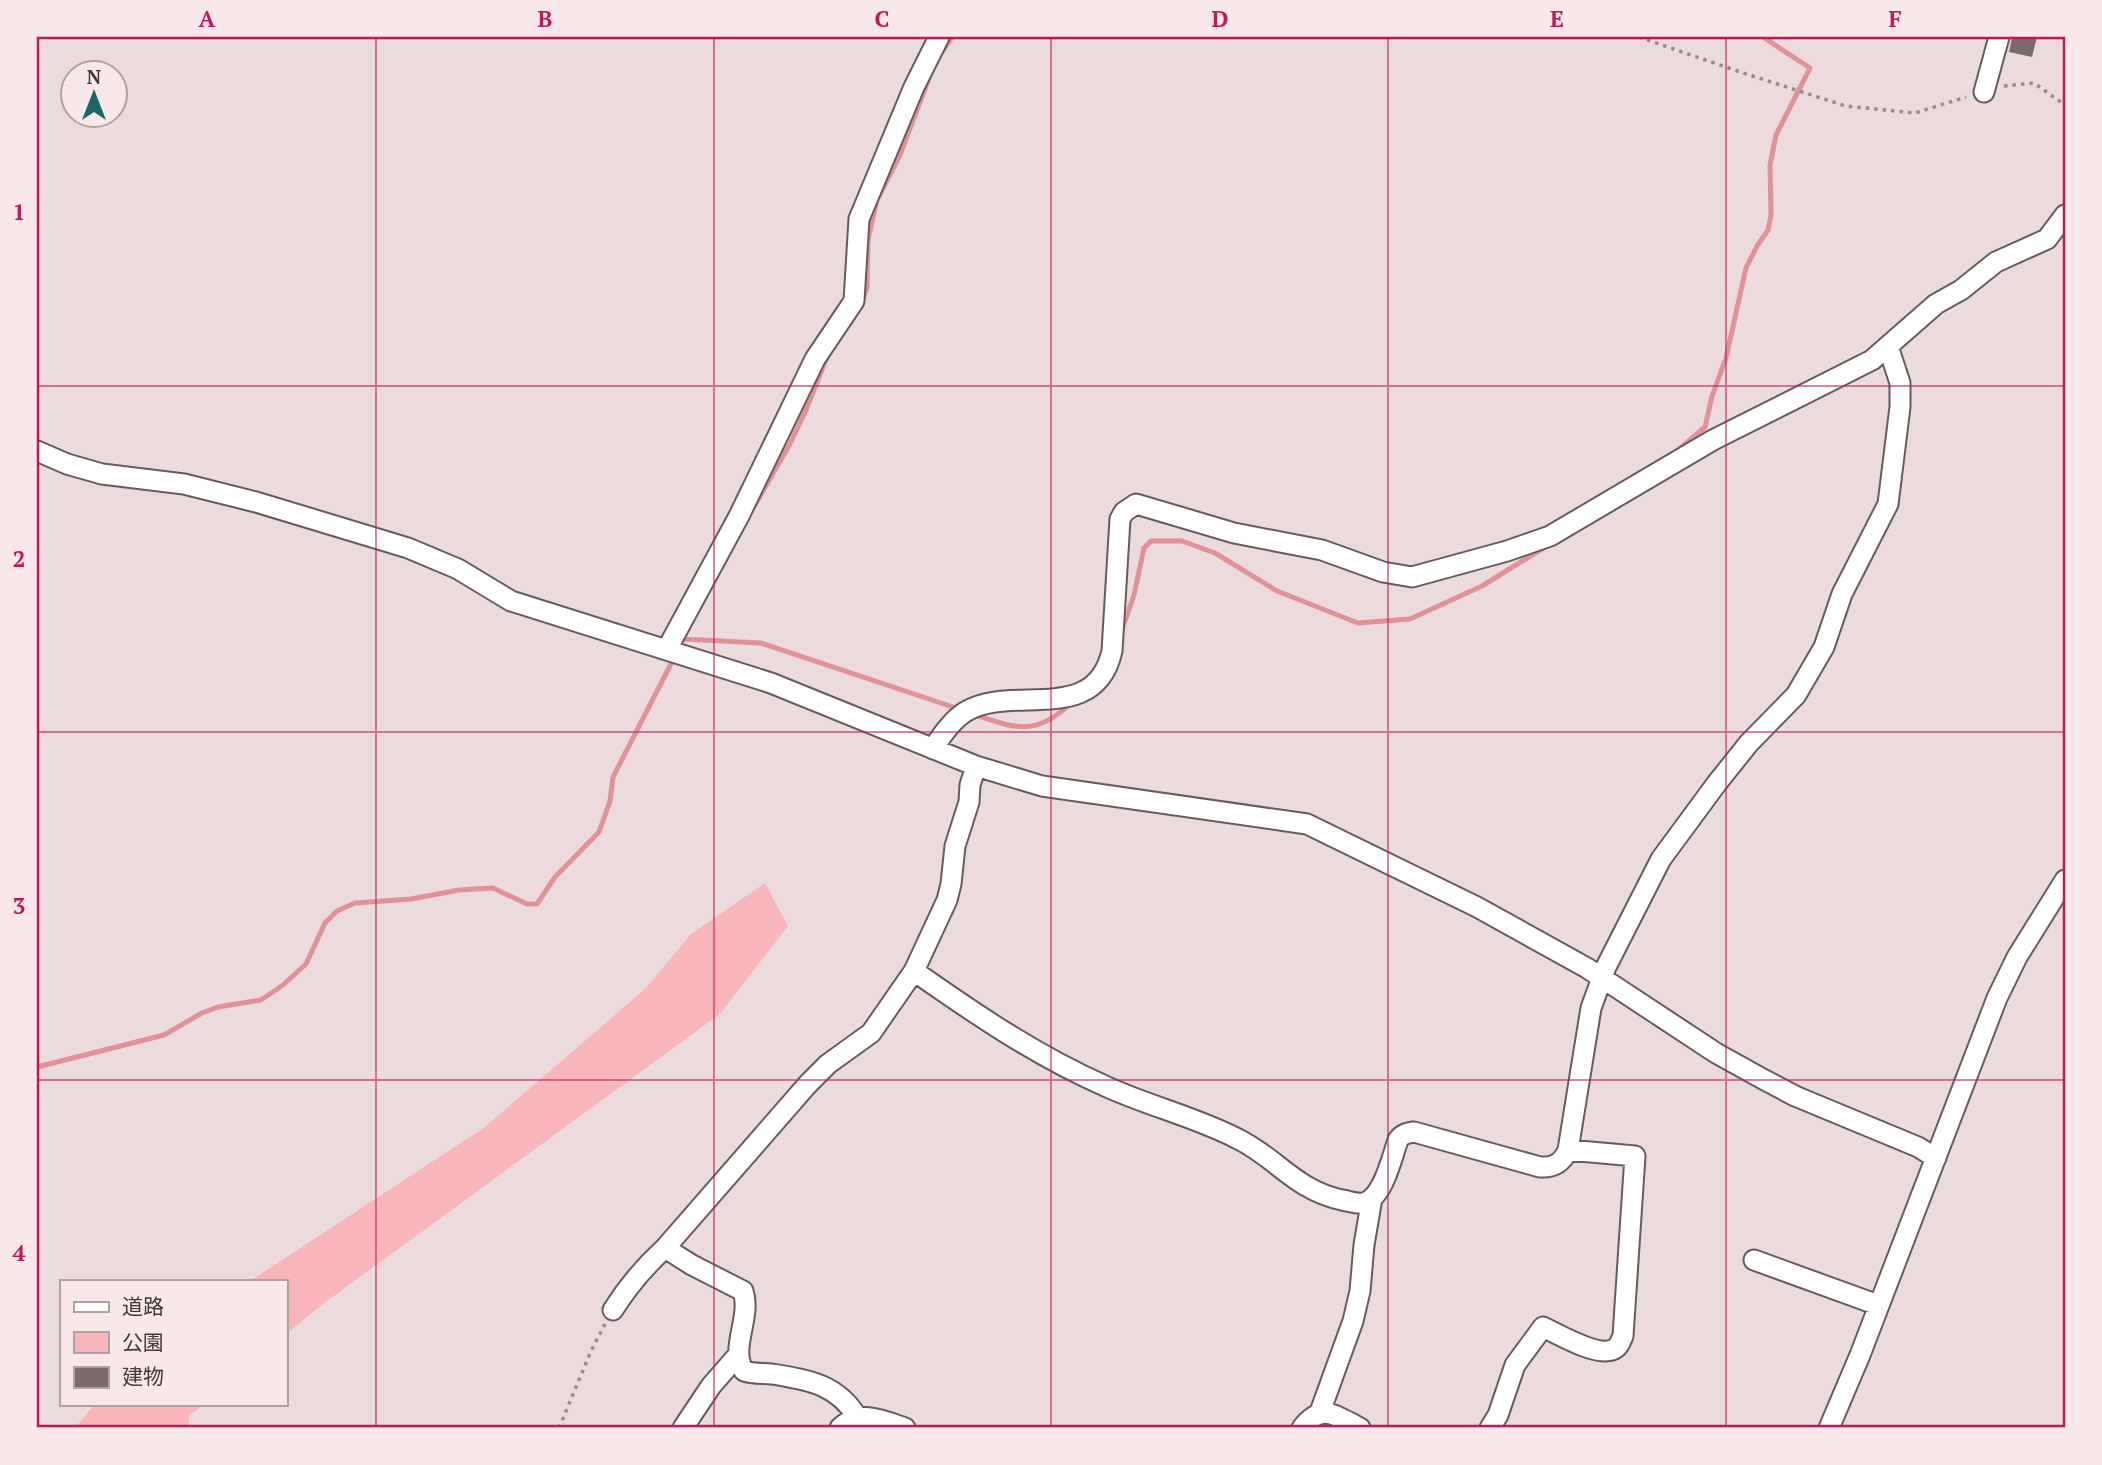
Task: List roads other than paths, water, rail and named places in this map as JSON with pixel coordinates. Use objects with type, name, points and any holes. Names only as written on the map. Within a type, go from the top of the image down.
[{"type":"street","points":[[667,649],[739,516],[815,359],[854,301],[859,219],[914,87],[939,37]]},
{"type":"street","points":[[1984,92],[2000,37]]},
{"type":"street","points":[[933,749],[965,712],[991,704],[1066,699],[1082,691],[1109,667],[1120,519],[1124,512],[1136,504],[1234,533],[1322,550],[1382,572],[1412,577],[1507,551],[1550,536],[1713,440],[1872,360],[1936,304],[1961,290],[1996,262],[2047,239],[2064,219]]},
{"type":"street","points":[[914,971],[982,1019],[1066,1067],[1129,1097],[1241,1140],[1305,1186],[1331,1198],[1363,1203],[1373,1198],[1380,1189],[1398,1140],[1414,1132],[1540,1167],[1558,1164],[1567,1150],[1591,1008],[1601,977],[1661,859],[1749,743],[1796,695],[1824,647],[1842,594],[1888,504],[1900,407],[1900,383],[1888,346]]},
{"type":"street","points":[[37,451],[67,464],[102,474],[184,484],[234,496],[408,548],[458,569],[512,601],[771,683],[976,766],[1042,786],[1307,824],[1477,907],[1601,977],[1716,1053],[1761,1078],[1796,1096],[1918,1147],[1936,1158]]},
{"type":"street","points":[[613,1310],[630,1283],[665,1248],[808,1084],[828,1064],[871,1032],[914,971],[949,892],[955,846],[969,802],[970,785],[976,766]]},
{"type":"street","points":[[1829,1428],[1997,998],[2017,957],[2065,880]]},
{"type":"street","points":[[1490,1428],[1498,1415],[1515,1365],[1543,1327],[1597,1351],[1607,1352],[1618,1347],[1623,1336],[1634,1156],[1567,1150]]},
{"type":"street","points":[[1302,1428],[1320,1412],[1353,1321],[1373,1198]]},
{"type":"street","points":[[665,1248],[743,1291],[746,1306],[738,1355],[741,1367],[748,1372],[793,1378],[832,1390],[849,1404],[857,1417]]},
{"type":"street","points":[[1754,1260],[1878,1306]]},
{"type":"street","points":[[683,1428],[711,1386],[738,1355]]},
{"type":"street","points":[[1320,1412],[1336,1416],[1360,1428]]},
{"type":"street","points":[[840,1428],[857,1417],[877,1418],[905,1428]]},
{"type":"waterway","points":[[942,52],[952,37]]},
{"type":"waterway","points":[[1677,451],[1705,427],[1712,396],[1726,358],[1746,268],[1768,230],[1771,215],[1770,165],[1776,135],[1810,68],[1763,37]]},
{"type":"waterway","points":[[862,302],[867,288],[868,240],[877,200],[900,155],[931,73]]},
{"type":"waterway","points":[[755,505],[790,444],[827,357]]},
{"type":"waterway","points":[[1122,630],[1134,595],[1144,548],[1151,541],[1182,541],[1215,553],[1277,591],[1358,623],[1410,619],[1482,586],[1545,547]]},
{"type":"waterway","points":[[682,639],[761,643],[959,709]]},
{"type":"waterway","points":[[37,1067],[164,1035],[218,1007],[261,1000],[306,964],[325,923],[337,911],[355,903],[493,888],[527,904],[537,904],[555,877],[599,832],[610,801],[613,777],[675,656]]},
{"type":"waterway","points":[[975,715],[1025,727],[1047,721],[1071,703]]}]
